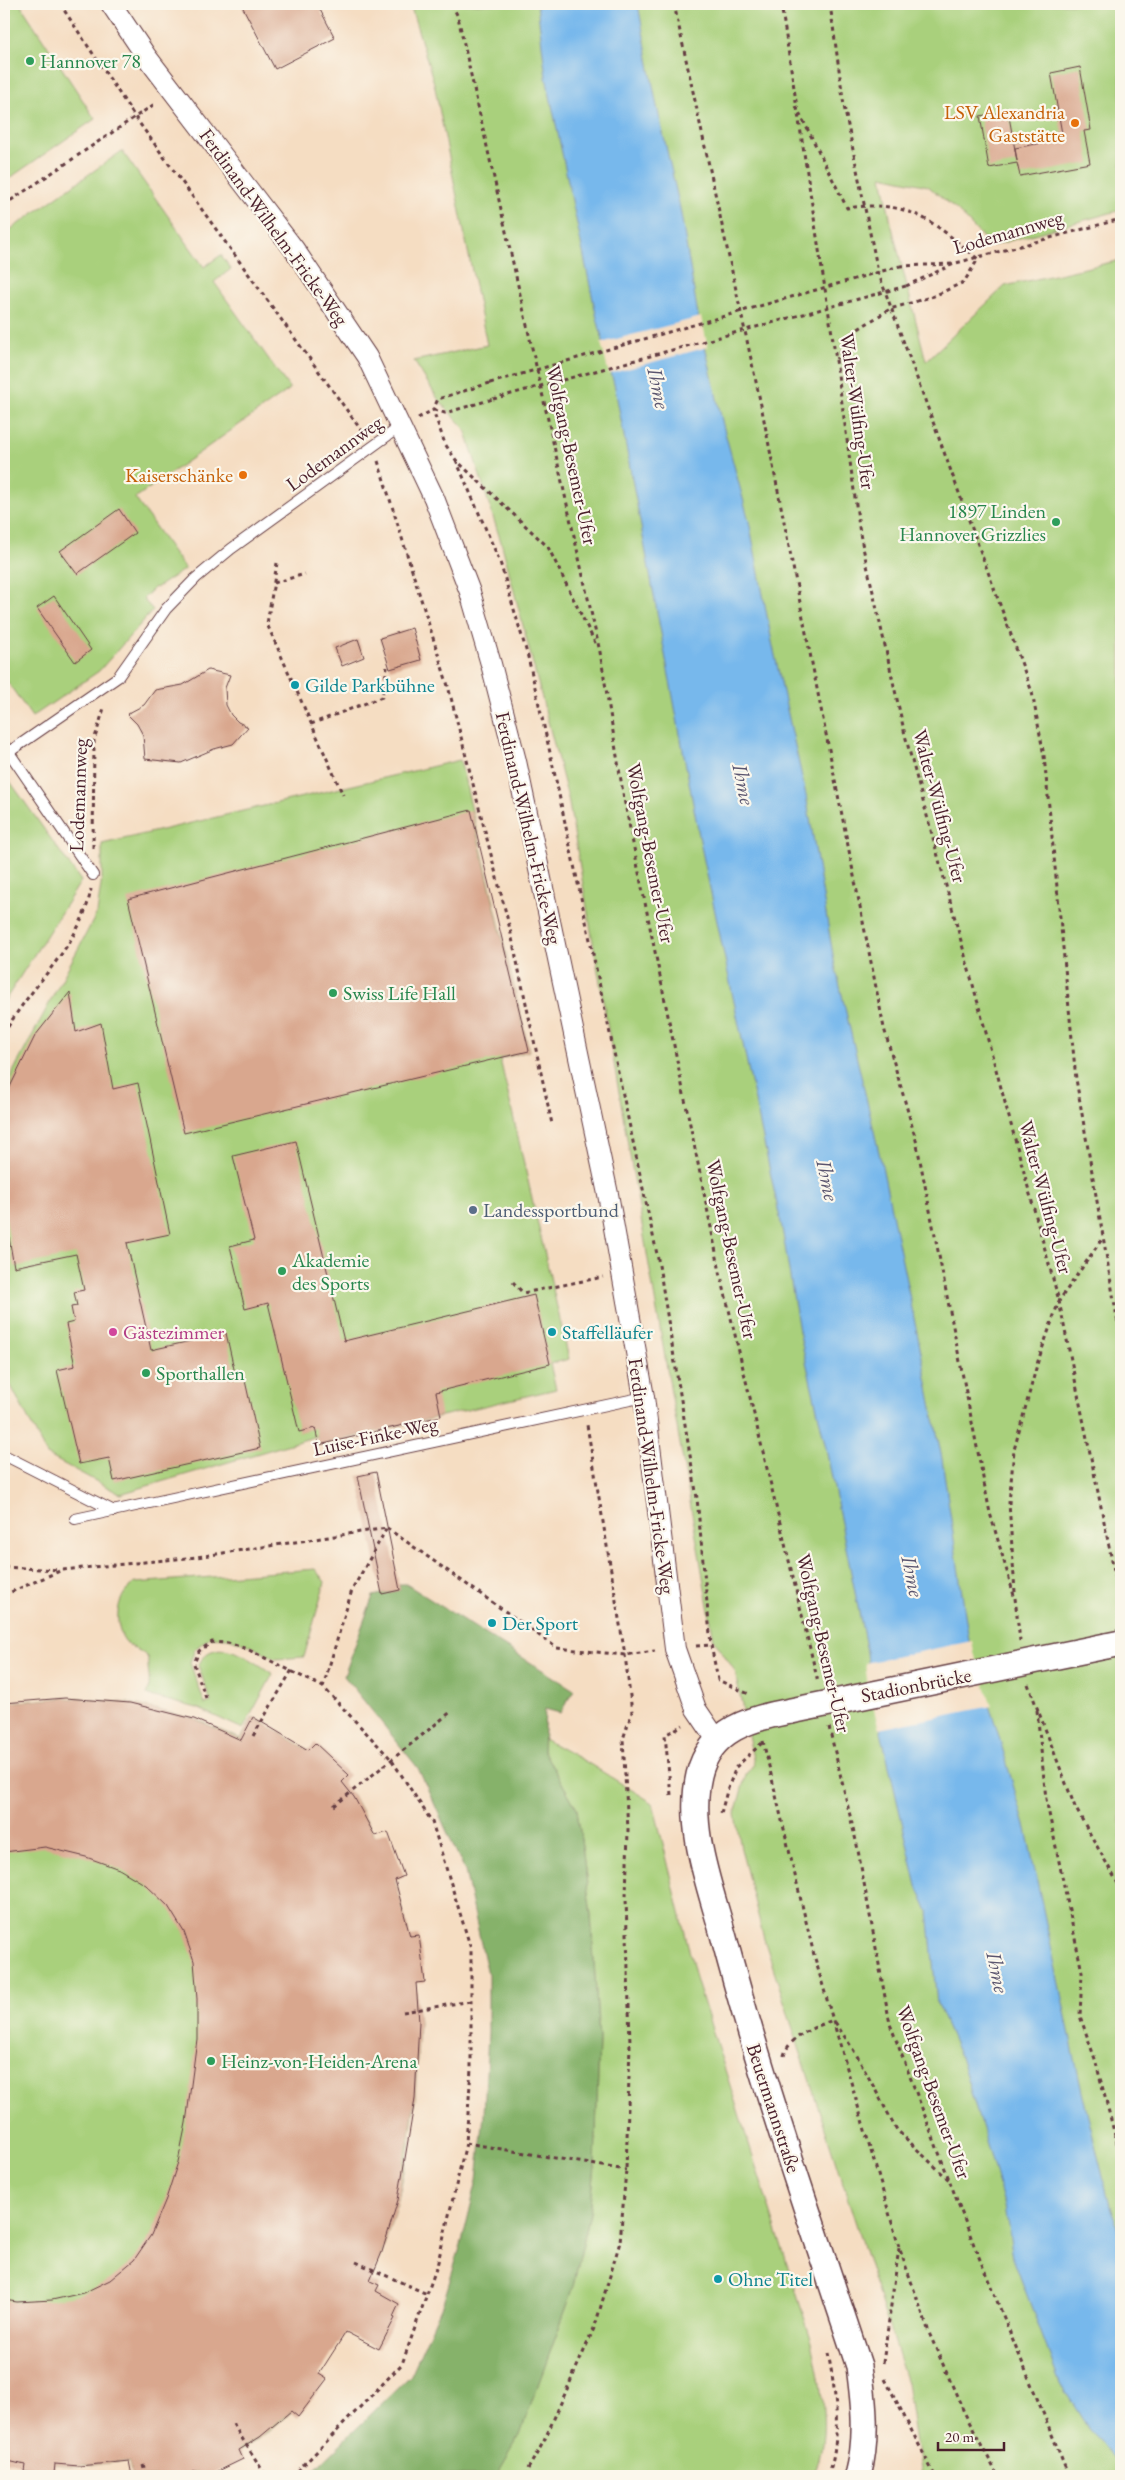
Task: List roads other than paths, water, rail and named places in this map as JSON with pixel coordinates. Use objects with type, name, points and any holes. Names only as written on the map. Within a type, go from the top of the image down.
[{"type":"street","name":"Ferdinand-Wilhelm-Fricke-Weg","points":[[111,4],[173,91],[294,248],[366,357],[401,426],[434,498],[470,592],[516,761],[593,1116],[623,1272],[644,1397],[675,1648],[696,1709],[717,1740]]},
{"type":"street","name":"Stadionbrücke","points":[[717,1740],[730,1729],[756,1717],[1114,1645]]},
{"type":"street","name":"Beuermannstraße","points":[[717,1740],[706,1756],[699,1774],[696,1819],[702,1856],[746,2022],[859,2366],[866,2416],[864,2453],[858,2476]]},
{"type":"lane","name":"Lodemannweg","points":[[6,748],[118,677],[166,609],[196,578],[231,549],[401,426]]},
{"type":"lane","points":[[6,748],[93,875]]},
{"type":"lane","name":"Luise-Finke-Weg","points":[[75,1519],[644,1397]]},
{"type":"lane","points":[[4,1456],[114,1511]]},
{"type":"water","name":"Ihme","points":[[537,4],[638,4],[656,102],[680,208],[698,315],[723,425],[749,521],[772,642],[806,795],[834,961],[881,1161],[919,1342],[942,1459],[971,1654],[995,1723],[1026,1829],[1082,2092],[1111,2209],[1121,2235],[1121,2468],[1086,2425],[1060,2383],[1013,2258],[1005,2207],[990,2155],[960,2057],[937,2004],[928,1911],[917,1886],[870,1685],[867,1652],[826,1448],[799,1331],[782,1228],[701,846],[615,388],[596,314],[546,77]]},
{"type":"place","name":"Hannover 78","points":[[30,61]]},
{"type":"place","name":"LSV Alexandria Gaststätte","points":[[1075,123]]},
{"type":"place","name":"Kaiserschänke","points":[[243,475]]},
{"type":"place","name":"1897 Linden Hannover Grizzlies","points":[[1056,522]]},
{"type":"place","name":"Gilde Parkbühne","points":[[295,685]]},
{"type":"place","name":"Swiss Life Hall","points":[[333,993]]},
{"type":"place","name":"Landessportbund","points":[[473,1210]]},
{"type":"place","name":"Akademie des Sports","points":[[282,1271]]},
{"type":"place","name":"Gästezimmer","points":[[113,1332]]},
{"type":"place","name":"Staffelläufer","points":[[552,1332]]},
{"type":"place","name":"Sporthallen","points":[[146,1373]]},
{"type":"place","name":"Der Sport","points":[[492,1623]]},
{"type":"place","name":"Heinz-von-Heiden-Arena","points":[[211,2061]]},
{"type":"place","name":"Ohne Titel","points":[[718,2279]]}]
